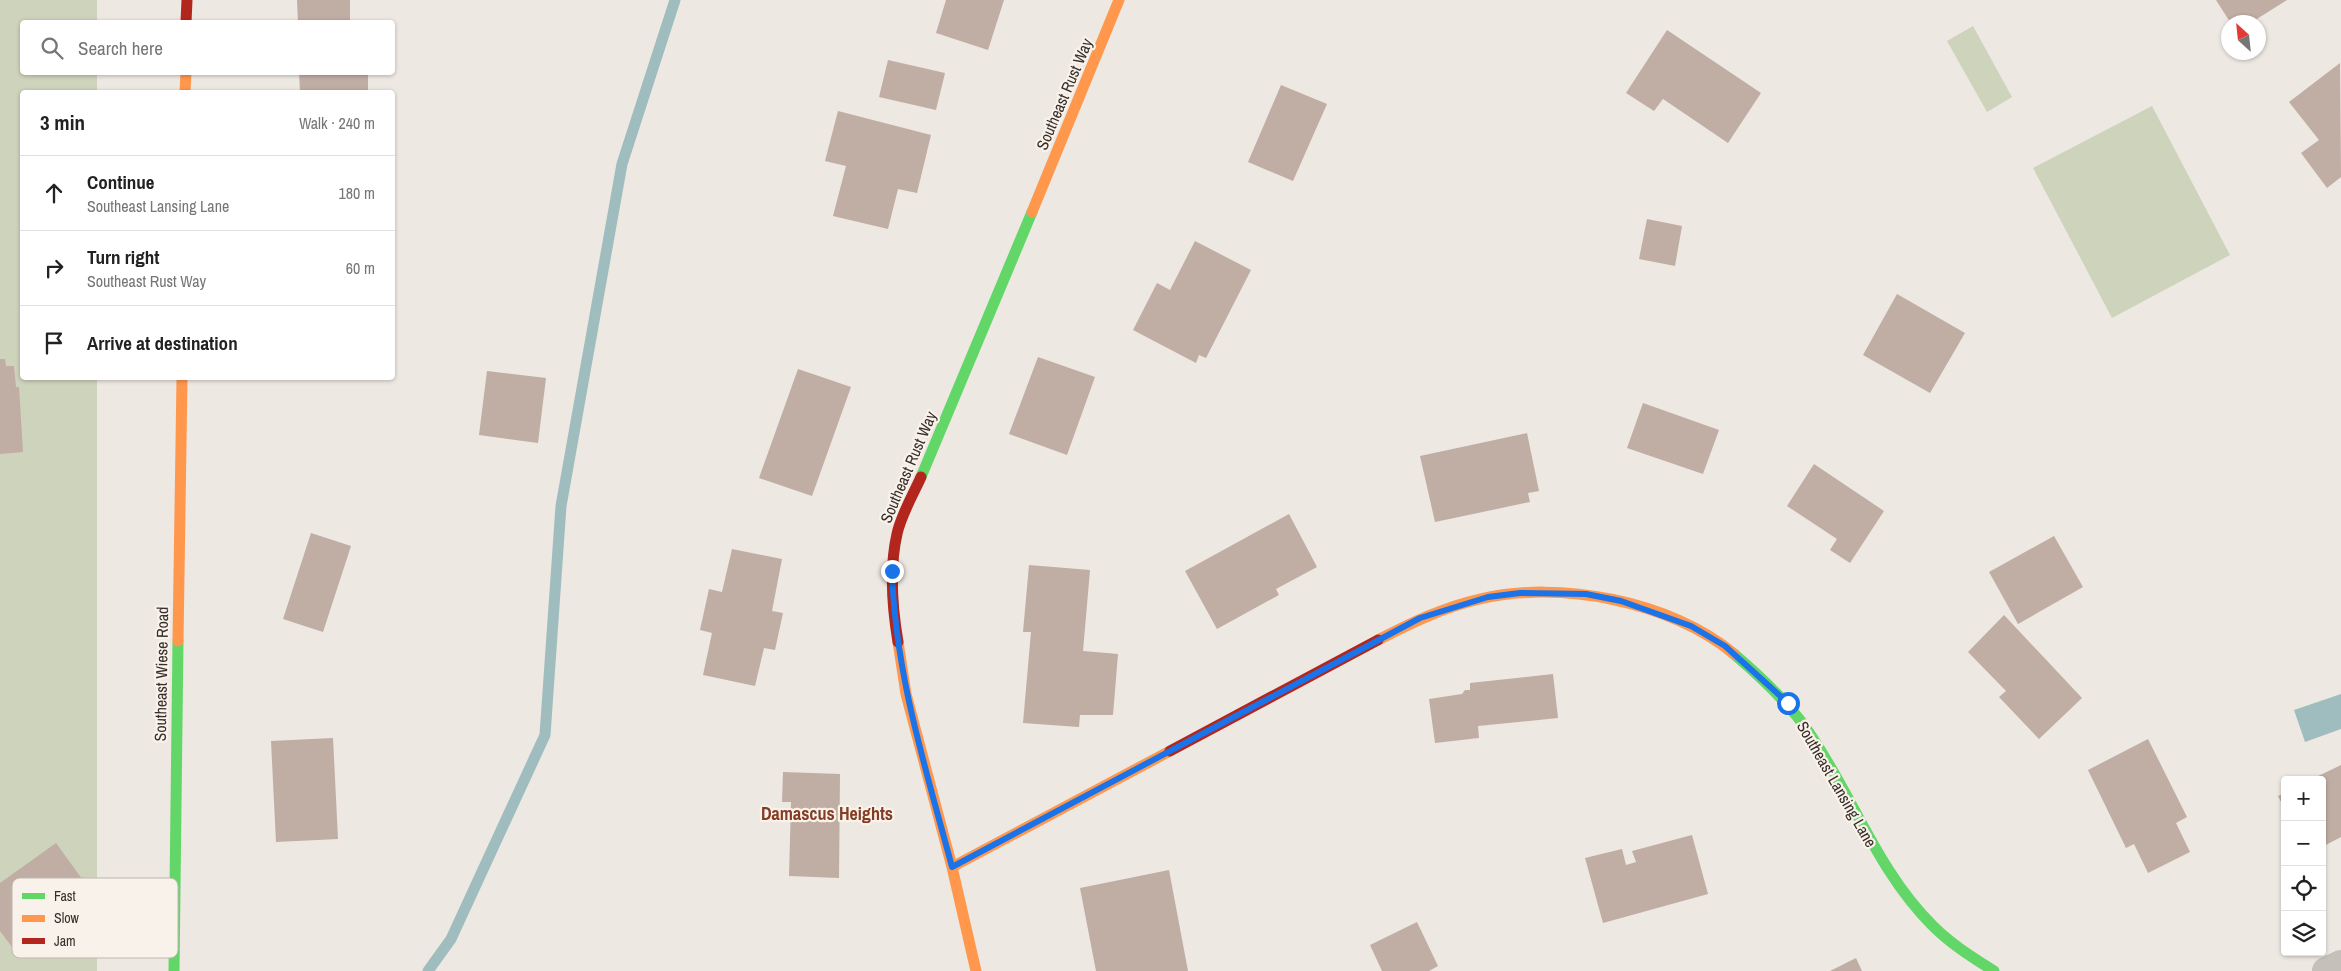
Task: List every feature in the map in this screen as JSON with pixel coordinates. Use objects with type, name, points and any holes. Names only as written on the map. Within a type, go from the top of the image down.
[{"type":"street","points":[[186,20],[187,0]]},
{"type":"street","name":"Southeast Rust Way","points":[[976,971],[952,867],[906,694],[893,612],[892,571],[897,532],[1107,33],[1119,0]]},
{"type":"street","points":[[185,90],[186,75]]},
{"type":"street","name":"Southeast Wiese Road","points":[[175,878],[182,380]]},
{"type":"street","name":"Southeast Lansing Lane","points":[[952,867],[1420,618],[1488,597],[1520,593],[1586,594],[1621,601],[1691,626],[1725,646],[1788,703],[1814,739],[1876,852],[1898,887],[1925,918],[1954,944],[1994,971]]},
{"type":"street","name":"Southeast Wiese Road","points":[[174,958],[174,971]]},
{"type":"street","points":[[2326,971],[2341,964]]},
{"type":"green space","points":[[0,0],[97,0],[97,20],[20,20],[20,75],[97,75],[97,90],[20,90],[20,380],[97,380],[97,878],[12,878],[12,958],[97,958],[97,971],[0,971]]},
{"type":"green space","points":[[1973,26],[2012,97],[1987,112],[1947,41]]},
{"type":"green space","points":[[2152,106],[2230,255],[2112,318],[2033,168]]},
{"type":"water","points":[[2341,694],[2341,729],[2305,742],[2294,710]]},
{"type":"building","points":[[297,0],[350,0],[350,20],[298,20]]},
{"type":"building","points":[[946,0],[1004,0],[988,50],[936,33]]},
{"type":"building","points":[[2216,0],[2287,0],[2263,15],[2226,15]]},
{"type":"building","points":[[1667,30],[1761,93],[1728,143],[1663,99],[1654,111],[1626,93]]},
{"type":"building","points":[[888,60],[945,73],[936,110],[879,97]]},
{"type":"building","points":[[2340,63],[2341,177],[2327,188],[2301,153],[2319,140],[2289,102]]},
{"type":"building","points":[[299,75],[368,75],[368,90],[300,90]]},
{"type":"building","points":[[1281,85],[1327,104],[1293,181],[1248,162]]},
{"type":"building","points":[[838,111],[931,135],[917,193],[898,189],[888,229],[833,216],[846,166],[825,161]]},
{"type":"building","points":[[1647,219],[1682,226],[1675,266],[1639,259]]},
{"type":"building","points":[[1195,241],[1251,270],[1206,358],[1199,355],[1196,363],[1133,330],[1157,283],[1170,290]]},
{"type":"building","points":[[1897,294],[1965,333],[1930,393],[1863,355]]},
{"type":"building","points":[[1038,357],[1095,377],[1067,455],[1009,434]]},
{"type":"building","points":[[0,359],[5,359],[6,366],[14,366],[16,387],[19,387],[23,452],[0,454]]},
{"type":"building","points":[[798,369],[851,387],[812,496],[759,478]]},
{"type":"building","points":[[487,371],[546,378],[538,443],[479,435]]},
{"type":"building","points":[[1643,403],[1719,430],[1703,474],[1627,448]]},
{"type":"building","points":[[1527,433],[1539,491],[1528,493],[1530,502],[1435,522],[1420,456]]},
{"type":"building","points":[[1814,464],[1884,511],[1850,563],[1830,550],[1837,539],[1787,506]]},
{"type":"building","points":[[1289,514],[1317,567],[1276,589],[1279,595],[1217,629],[1185,571]]},
{"type":"building","points":[[311,533],[351,546],[323,632],[283,619]]},
{"type":"building","points":[[2054,536],[2083,587],[2018,624],[1989,572]]},
{"type":"building","points":[[732,549],[782,559],[772,611],[783,613],[775,650],[764,648],[755,686],[703,675],[712,633],[700,630],[709,589],[722,592]]},
{"type":"building","points":[[1029,565],[1090,570],[1083,651],[1118,654],[1113,715],[1080,715],[1079,727],[1023,723],[1031,632],[1023,632]]},
{"type":"building","points":[[2004,615],[2082,698],[2039,739],[1999,697],[2006,691],[1968,652]]},
{"type":"building","points":[[1553,674],[1558,718],[1478,726],[1479,738],[1435,743],[1429,699],[1462,694],[1465,690],[1470,690],[1470,683]]},
{"type":"building","points":[[333,738],[338,839],[276,842],[271,741]]},
{"type":"building","points":[[2148,739],[2187,817],[2176,823],[2190,852],[2148,873],[2134,844],[2126,848],[2088,770]]},
{"type":"building","points":[[2341,765],[2341,837],[2326,845],[2326,776],[2318,776]]},
{"type":"building","points":[[783,772],[840,774],[839,878],[789,876],[791,802],[782,802]]},
{"type":"building","points":[[1692,835],[1708,894],[1603,923],[1585,858],[1622,849],[1626,865],[1636,862],[1632,851]]},
{"type":"building","points":[[56,843],[81,878],[12,878],[12,947],[0,931],[0,883]]},
{"type":"building","points":[[1169,870],[1188,971],[1096,971],[1080,888]]},
{"type":"building","points":[[1417,922],[1438,966],[1429,971],[1382,971],[1370,945]]},
{"type":"building","points":[[1856,958],[1862,971],[1830,971]]},
{"type":"waterway","points":[[428,971],[451,939],[545,735],[561,506],[622,164],[675,0]]},
{"type":"traffic: fast","points":[[921,477],[1032,212]]},
{"type":"traffic: fast","points":[[175,878],[178,641]]},
{"type":"traffic: fast","points":[[1734,654],[1774,690],[1808,731],[1824,755],[1880,857],[1913,904],[1947,939],[1994,971]]},
{"type":"traffic: fast","points":[[174,958],[174,971]]},
{"type":"traffic: slow","points":[[1032,212],[1119,0]]},
{"type":"traffic: slow","points":[[185,90],[186,75]]},
{"type":"traffic: slow","points":[[178,641],[182,380]]},
{"type":"traffic: slow","points":[[1378,640],[1428,616],[1467,602],[1511,594],[1544,592],[1578,594],[1647,608],[1679,620],[1708,636],[1734,654]]},
{"type":"traffic: slow","points":[[898,642],[906,694],[952,867],[976,971]]},
{"type":"traffic: slow","points":[[952,867],[1170,751]]},
{"type":"traffic: jam","points":[[186,20],[187,0]]},
{"type":"traffic: jam","points":[[898,642],[892,588],[894,547],[901,520],[921,477]]},
{"type":"traffic: jam","points":[[1170,751],[1378,640]]},
{"type":"district","name":"Damascus Heights","points":[[827,813]]},
{"type":"route","points":[[892,571],[893,612],[906,694],[952,867],[1420,618],[1488,597],[1520,593],[1553,592],[1586,594],[1621,601],[1691,626],[1725,646],[1788,703]]}]
